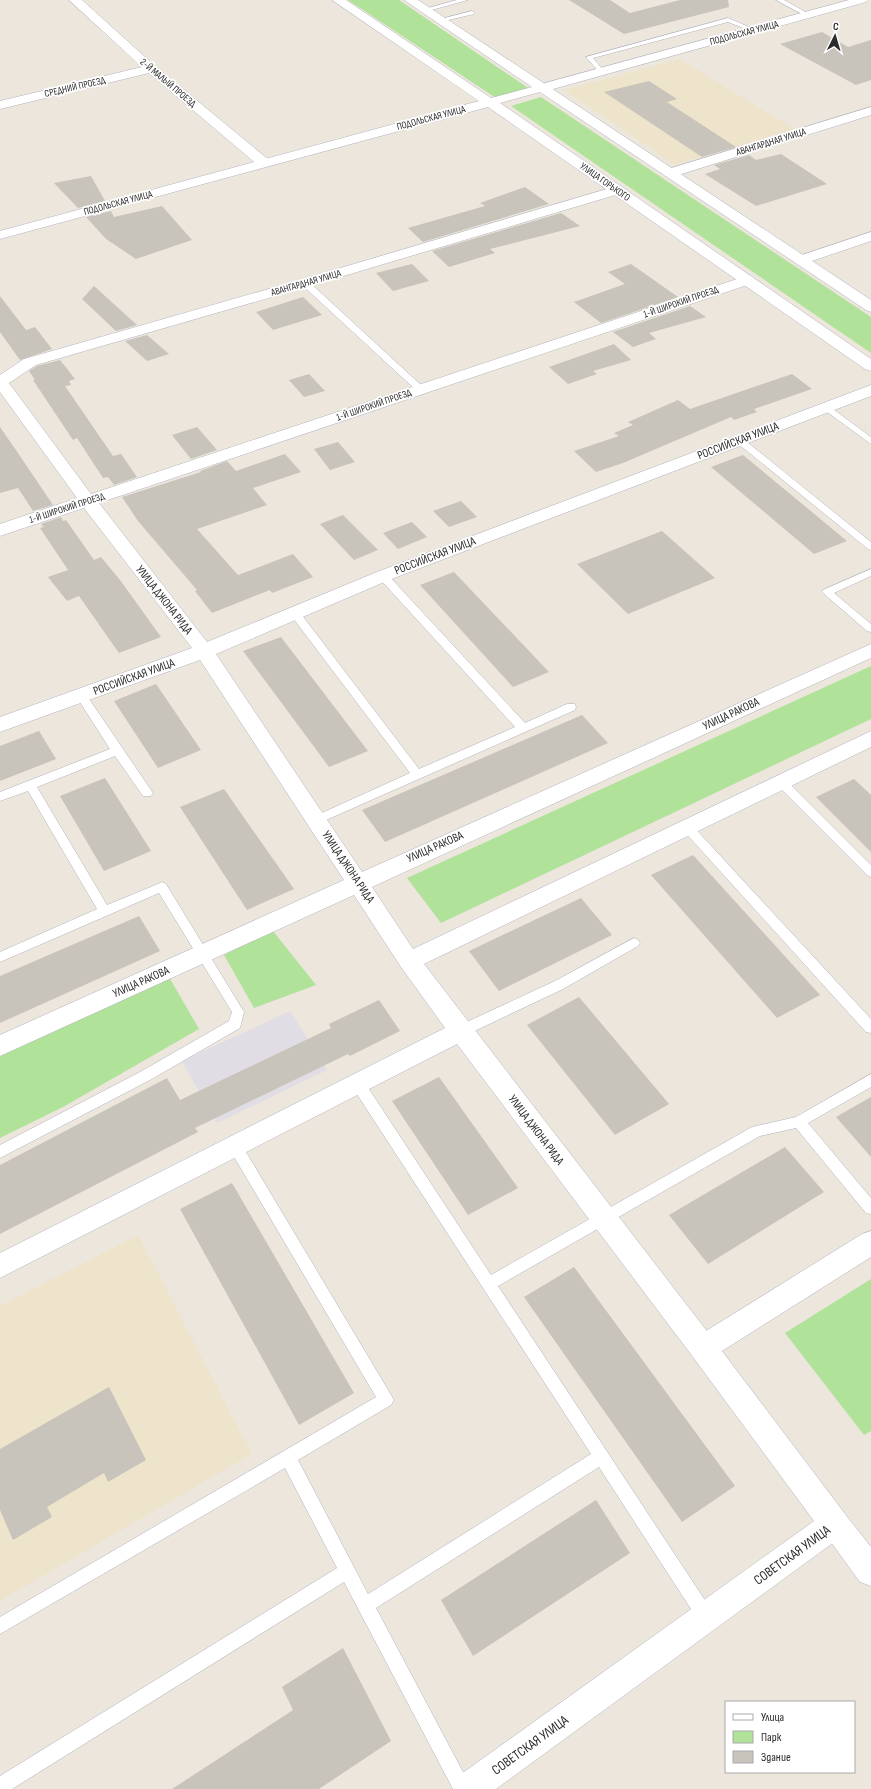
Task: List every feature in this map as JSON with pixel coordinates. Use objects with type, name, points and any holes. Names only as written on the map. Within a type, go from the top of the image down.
[{"type":"street","name":"2-Й МАЛЫЙ ПРОЕЗД","points":[[75,0],[151,69],[264,163]]},
{"type":"street","name":"УЛИЦА ГОРЬКОГО","points":[[338,0],[491,102],[871,366]]},
{"type":"street","points":[[410,0],[871,307]]},
{"type":"street","name":"ПОДОЛЬСКАЯ УЛИЦА","points":[[0,235],[862,0]]},
{"type":"street","name":"СРЕДНИЙ ПРОЕЗД","points":[[0,105],[151,69]]},
{"type":"street","name":"АВАНГАРДНАЯ УЛИЦА","points":[[670,174],[871,111]]},
{"type":"street","name":"АВАНГАРДНАЯ УЛИЦА","points":[[0,382],[30,362],[305,283],[617,190]]},
{"type":"street","points":[[801,260],[871,236]]},
{"type":"street","name":"1-Й ШИРОКИЙ ПРОЕЗД","points":[[0,530],[748,280]]},
{"type":"street","name":"УЛИЦА ДЖОНА РИДА","points":[[0,382],[88,501],[204,651],[409,961],[703,1348]]},
{"type":"street","name":"РОССИЙСКАЯ УЛИЦА","points":[[0,725],[204,651],[383,576],[871,390]]},
{"type":"street","name":"УЛИЦА РАКОВА","points":[[0,1046],[871,650]]},
{"type":"street","points":[[409,961],[871,738]]},
{"type":"street","points":[[0,1266],[461,1031]]},
{"type":"street","points":[[703,1348],[871,1243]]},
{"type":"street","name":"СОВЕТСКАЯ УЛИЦА","points":[[475,1787],[835,1524],[703,1348]]},
{"type":"street","points":[[835,1524],[871,1571]]},
{"type":"lane","points":[[424,10],[464,0]]},
{"type":"lane","points":[[779,0],[808,15]]},
{"type":"lane","points":[[440,20],[472,13]]},
{"type":"lane","points":[[602,72],[589,57],[728,20],[753,30]]},
{"type":"lane","points":[[305,283],[420,390]]},
{"type":"lane","points":[[826,407],[871,441]]},
{"type":"lane","points":[[739,440],[871,547]]},
{"type":"lane","points":[[871,572],[827,592],[871,629]]},
{"type":"lane","points":[[383,576],[523,728]]},
{"type":"lane","points":[[294,612],[417,774]]},
{"type":"lane","points":[[81,696],[146,793]]},
{"type":"lane","points":[[317,820],[417,774],[572,707]]},
{"type":"lane","points":[[0,798],[117,751]]},
{"type":"lane","points":[[780,781],[871,872]]},
{"type":"lane","points":[[30,785],[104,911]]},
{"type":"lane","points":[[686,826],[871,1028]]},
{"type":"lane","points":[[0,957],[162,887],[238,1012],[235,1024],[145,1076],[0,1152]]},
{"type":"lane","points":[[461,1031],[559,985],[634,943]]},
{"type":"lane","points":[[489,1284],[757,1131],[799,1122],[871,1080]]},
{"type":"lane","points":[[358,1084],[706,1618]]},
{"type":"lane","points":[[799,1122],[871,1208]]},
{"type":"lane","points":[[0,1626],[386,1400],[235,1146]]},
{"type":"lane","points":[[365,1605],[601,1456]]},
{"type":"lane","points":[[288,1457],[365,1605],[475,1787]]},
{"type":"lane","points":[[0,1786],[347,1571]]},
{"type":"shaded area","points":[[680,59],[795,129],[675,165],[564,90]]},
{"type":"shaded area","points":[[290,1011],[327,1070],[217,1123],[182,1061]]},
{"type":"shaded area","points":[[138,1235],[252,1454],[0,1601],[0,1306]]},
{"type":"green space","points":[[348,0],[399,0],[528,88],[496,98]]},
{"type":"green space","points":[[541,97],[871,317],[871,353],[511,106]]},
{"type":"green space","points":[[871,666],[871,719],[441,923],[407,878]]},
{"type":"green space","points":[[273,931],[316,985],[254,1008],[224,955]]},
{"type":"green space","points":[[169,977],[199,1029],[63,1107],[0,1138],[0,1054]]},
{"type":"green space","points":[[871,1279],[871,1431],[864,1435],[785,1333]]},
{"type":"building","points":[[569,0],[610,0],[630,13],[680,0],[728,0],[729,7],[624,34]]},
{"type":"building","points":[[822,32],[848,47],[871,40],[871,80],[856,85],[780,44]]},
{"type":"building","points":[[649,81],[677,99],[667,102],[736,147],[702,157],[604,92]]},
{"type":"building","points":[[781,154],[827,184],[756,206],[705,174],[720,169],[714,165],[749,155],[756,160]]},
{"type":"building","points":[[91,176],[105,201],[78,208],[54,183]]},
{"type":"building","points":[[525,187],[549,204],[423,242],[408,228],[485,206],[480,203]]},
{"type":"building","points":[[162,206],[192,240],[136,259],[106,239],[86,217],[111,211],[114,217]]},
{"type":"building","points":[[561,213],[580,226],[490,249],[495,253],[449,267],[432,251]]},
{"type":"building","points":[[412,264],[429,281],[393,291],[376,273]]},
{"type":"building","points":[[631,264],[678,297],[601,323],[574,302],[625,284],[608,272]]},
{"type":"building","points":[[94,286],[137,325],[116,331],[82,299]]},
{"type":"building","points":[[0,296],[26,330],[35,327],[52,349],[20,360],[0,332]]},
{"type":"building","points":[[303,297],[322,315],[273,330],[256,312]]},
{"type":"building","points":[[690,306],[706,317],[649,333],[656,339],[633,347],[613,332]]},
{"type":"building","points":[[147,335],[169,354],[147,361],[125,341]]},
{"type":"building","points":[[614,344],[631,360],[593,371],[597,374],[568,384],[549,367]]},
{"type":"building","points":[[60,360],[75,379],[69,381],[71,385],[65,386],[113,456],[121,454],[137,477],[114,485],[108,477],[103,478],[77,438],[73,440],[33,380],[35,380],[29,371],[37,366]]},
{"type":"building","points":[[309,374],[325,391],[304,397],[289,380]]},
{"type":"building","points":[[792,374],[812,389],[754,409],[757,412],[734,420],[731,417],[623,463],[596,472],[574,451],[619,436],[614,433],[633,425],[628,422],[678,400],[690,409]]},
{"type":"building","points":[[0,427],[53,505],[33,511],[18,488],[0,493]]},
{"type":"building","points":[[197,427],[217,450],[191,459],[172,435]]},
{"type":"building","points":[[338,442],[355,462],[330,470],[314,449]]},
{"type":"building","points":[[285,454],[301,472],[253,488],[267,505],[197,529],[238,575],[293,554],[313,577],[272,593],[270,590],[212,613],[195,591],[197,590],[138,521],[122,497],[201,472],[200,471],[227,461],[236,471]]},
{"type":"building","points":[[743,455],[847,541],[814,554],[711,467]]},
{"type":"building","points":[[461,501],[477,517],[449,527],[433,511]]},
{"type":"building","points":[[343,515],[378,550],[354,560],[320,524]]},
{"type":"building","points":[[61,517],[63,521],[66,520],[94,560],[101,557],[120,580],[161,637],[119,653],[79,596],[67,601],[48,577],[68,570],[40,528],[44,527],[41,524]]},
{"type":"building","points":[[412,522],[427,537],[398,549],[383,533]]},
{"type":"building","points":[[662,531],[715,578],[628,614],[577,564]]},
{"type":"building","points":[[454,572],[549,672],[513,687],[420,585]]},
{"type":"building","points":[[281,637],[368,751],[329,767],[243,651]]},
{"type":"building","points":[[156,684],[201,750],[158,768],[114,701]]},
{"type":"building","points":[[582,715],[608,743],[385,842],[362,810]]},
{"type":"building","points":[[39,731],[56,759],[0,781],[0,746]]},
{"type":"building","points":[[105,778],[151,851],[104,871],[60,796]]},
{"type":"building","points":[[854,779],[871,795],[871,852],[816,797]]},
{"type":"building","points":[[224,789],[294,889],[247,910],[180,807]]},
{"type":"building","points":[[693,855],[820,995],[777,1018],[651,875]]},
{"type":"building","points":[[581,898],[612,935],[499,991],[469,951]]},
{"type":"building","points":[[139,916],[160,951],[0,1023],[0,976]]},
{"type":"building","points":[[579,997],[669,1104],[615,1135],[527,1025]]},
{"type":"building","points":[[379,1000],[400,1031],[350,1056],[348,1054],[195,1128],[198,1132],[0,1234],[0,1165],[167,1078],[180,1100],[331,1028],[329,1024]]},
{"type":"building","points":[[439,1077],[518,1188],[468,1215],[392,1101]]},
{"type":"building","points":[[871,1097],[871,1157],[836,1117]]},
{"type":"building","points":[[785,1147],[824,1192],[708,1264],[669,1215]]},
{"type":"building","points":[[232,1183],[354,1393],[299,1425],[180,1209]]},
{"type":"building","points":[[574,1267],[735,1486],[682,1522],[524,1297]]},
{"type":"building","points":[[109,1387],[146,1460],[108,1482],[104,1473],[47,1507],[52,1517],[13,1540],[0,1510],[0,1449]]},
{"type":"building","points":[[596,1500],[630,1553],[473,1656],[441,1600]]},
{"type":"building","points":[[343,1648],[391,1741],[319,1789],[172,1789],[293,1710],[282,1687]]}]
